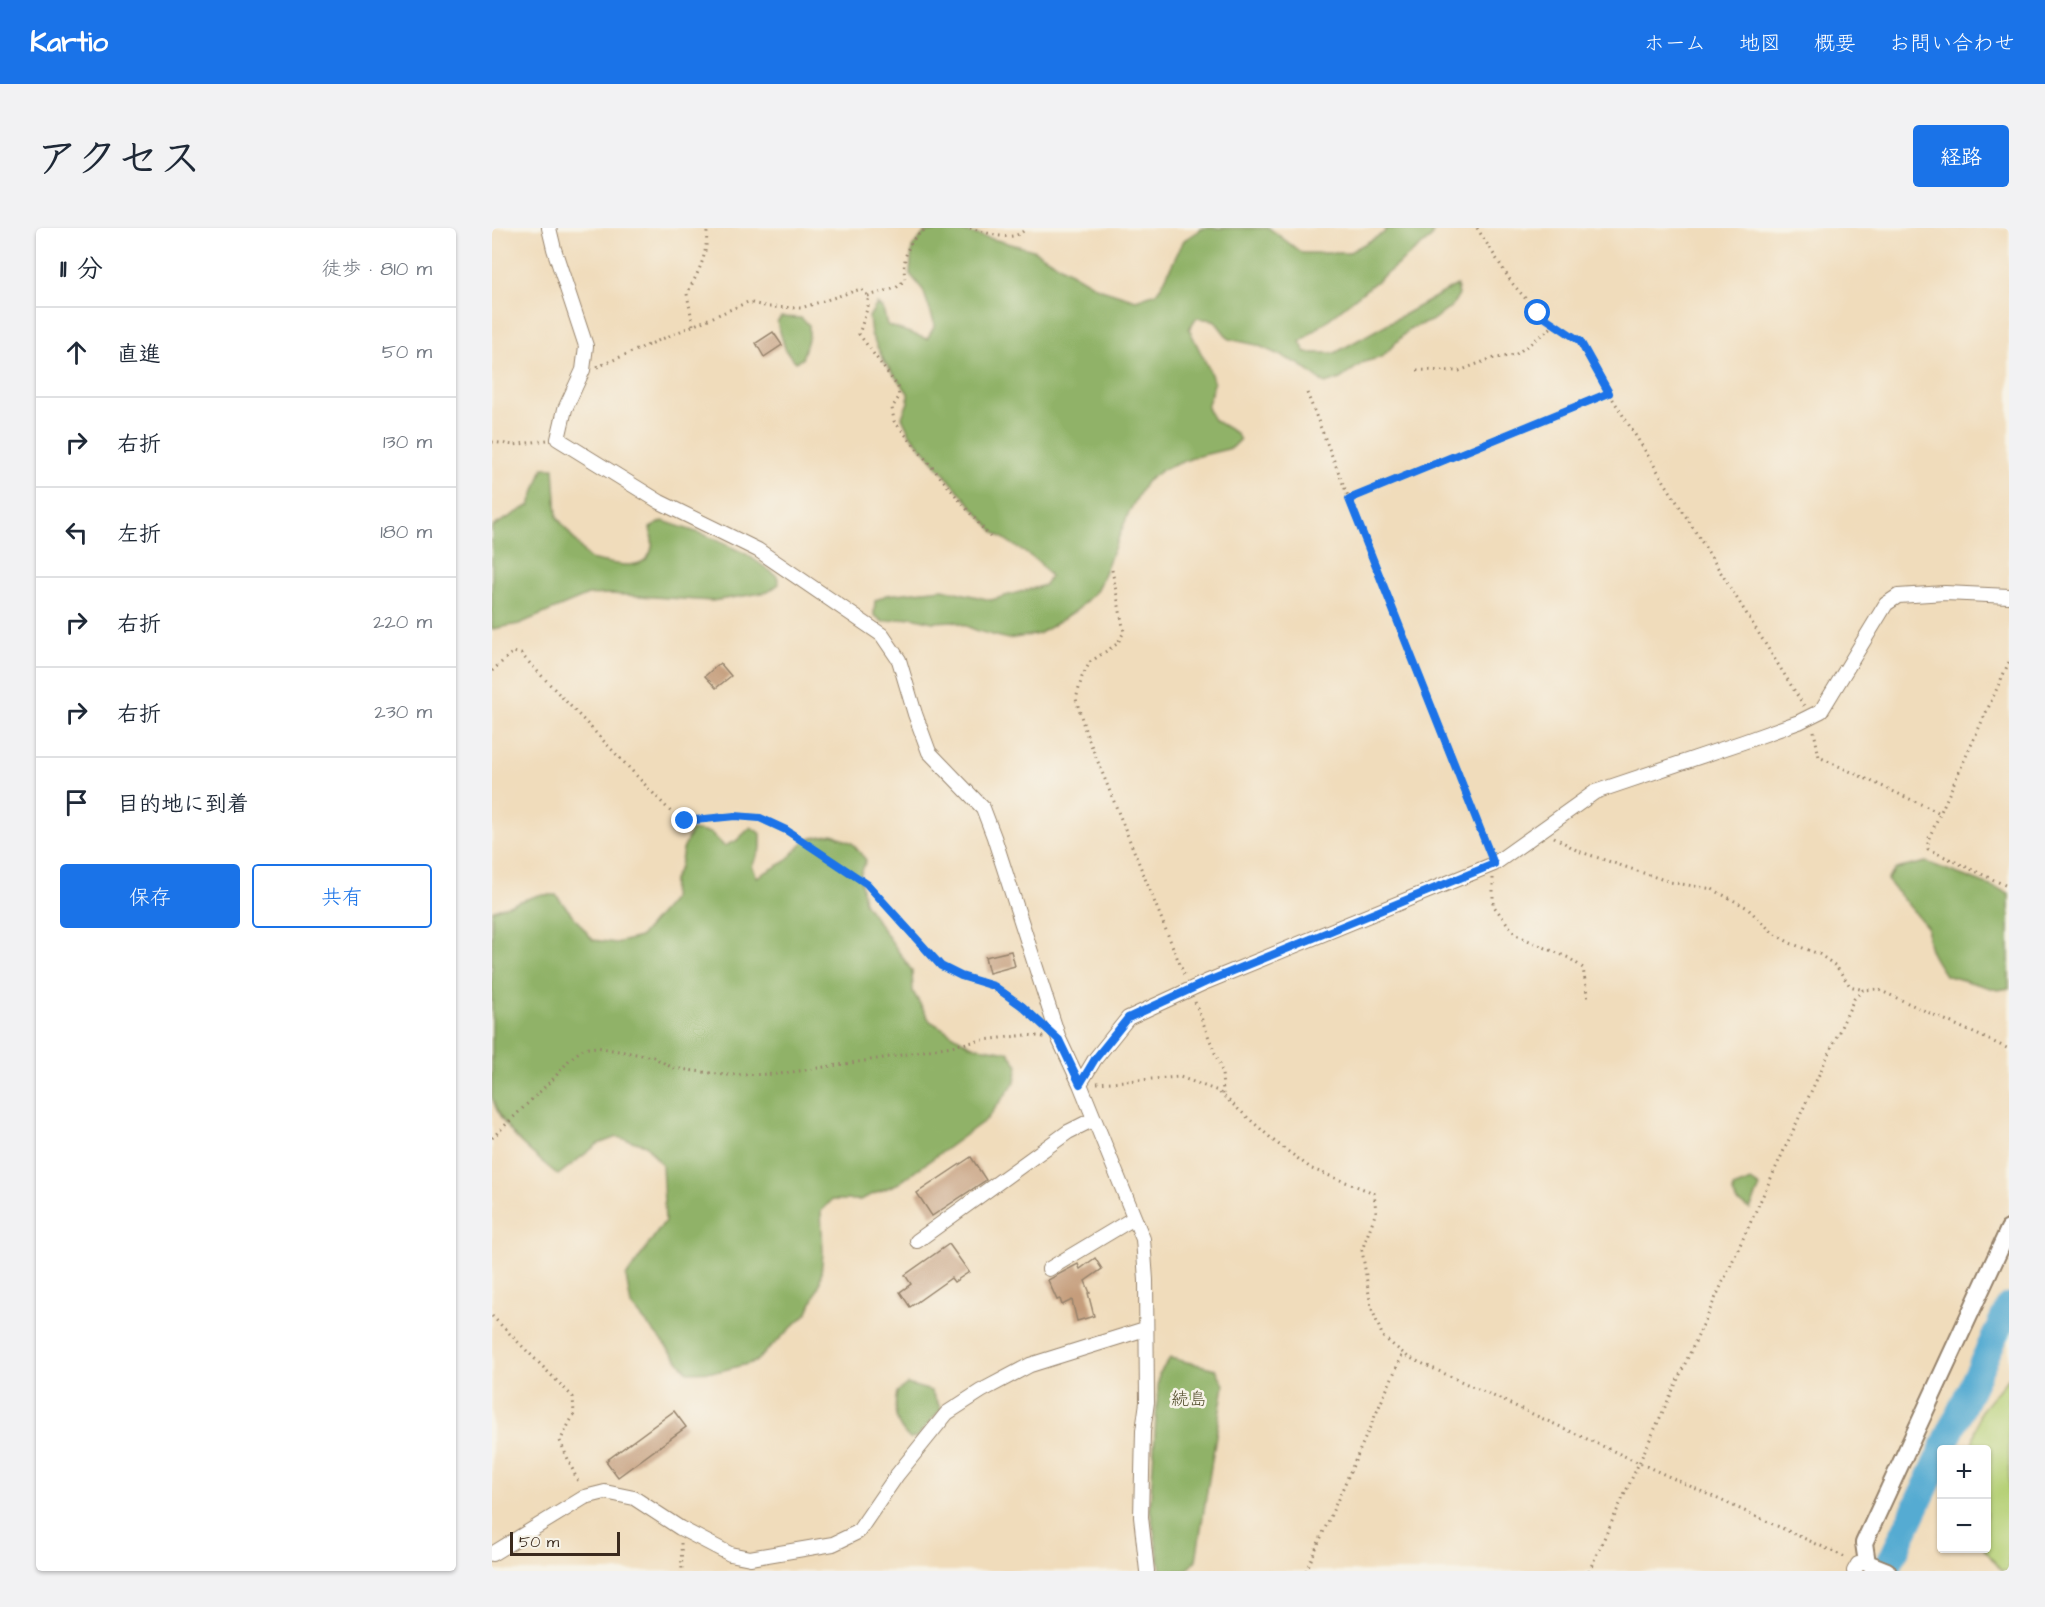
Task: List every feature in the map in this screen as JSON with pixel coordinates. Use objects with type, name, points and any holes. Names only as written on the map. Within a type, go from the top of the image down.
[{"type":"street","points":[[549,228],[586,346],[581,374],[565,409],[558,439],[660,502],[758,550],[882,635],[899,660],[929,752],[983,808],[1059,1040],[1080,1084],[1143,1239],[1146,1280],[1147,1402],[1143,1431],[1141,1517],[1147,1571]]},
{"type":"street","points":[[1080,1084],[1100,1052],[1128,1018],[1190,989],[1494,864],[1594,792],[1743,742],[1821,711],[1886,604],[1898,596],[1945,593],[2009,596]]},
{"type":"street","points":[[917,1241],[1068,1132],[1094,1119]]},
{"type":"street","points":[[1049,1269],[1134,1218]]},
{"type":"street","points":[[1887,1571],[1862,1566],[1864,1544],[2009,1229]]},
{"type":"street","points":[[492,1554],[585,1497],[605,1492],[634,1498],[680,1528],[730,1554],[750,1558],[833,1544],[858,1532],[897,1475],[947,1413],[981,1391],[1030,1365],[1145,1329]]},
{"type":"path","points":[[693,325],[687,294],[702,266],[707,248],[707,228]]},
{"type":"path","points":[[868,296],[896,288],[905,280],[904,271],[908,247],[917,233],[929,228]]},
{"type":"path","points":[[970,228],[1010,237],[1018,236],[1026,228]]},
{"type":"path","points":[[1477,228],[1512,283],[1538,313],[1580,341],[1609,393],[1799,701],[1812,715],[1819,757],[1940,813]]},
{"type":"path","points":[[581,374],[748,302],[768,307],[801,309],[861,289],[868,296],[868,306],[859,334],[898,387],[899,397],[891,408],[894,421],[990,537]]},
{"type":"path","points":[[1418,370],[1451,369],[1459,371],[1490,359],[1515,355],[1556,324]]},
{"type":"path","points":[[1306,393],[1494,864],[1493,906],[1516,935],[1569,958],[1583,968],[1588,1000]]},
{"type":"path","points":[[1349,499],[1609,393]]},
{"type":"path","points":[[492,442],[514,445],[558,439]]},
{"type":"path","points":[[1112,570],[1124,632],[1117,644],[1090,662],[1082,677],[1076,699],[1085,730],[1222,1071],[1223,1095]]},
{"type":"path","points":[[492,670],[513,652],[521,654],[671,812],[685,821],[735,816],[760,818],[786,830],[867,884],[941,966],[961,976],[994,986],[1022,1006],[1059,1040]]},
{"type":"path","points":[[2009,662],[1928,840],[1928,849],[2009,887]]},
{"type":"path","points":[[1542,830],[1578,851],[1670,882],[1712,889],[1746,907],[1773,933],[1790,943],[1819,954],[1836,966],[1850,986],[1863,990],[1877,989],[2009,1049]]},
{"type":"path","points":[[1589,1571],[1854,999],[1863,990]]},
{"type":"path","points":[[492,1138],[555,1077],[570,1059],[583,1049],[596,1047],[653,1057],[673,1068],[725,1075],[779,1074],[1026,1035],[1059,1040]]},
{"type":"path","points":[[1080,1084],[1136,1082],[1180,1077],[1218,1090],[1274,1141],[1312,1169],[1374,1193],[1376,1212],[1362,1250],[1371,1307],[1383,1337],[1408,1357],[1862,1566]]},
{"type":"path","points":[[492,1316],[573,1397],[574,1414],[560,1441],[585,1497]]},
{"type":"path","points":[[1306,1571],[1403,1353]]},
{"type":"path","points":[[680,1528],[682,1571]]},
{"type":"green space","points":[[952,228],[1033,250],[1098,288],[1136,300],[1156,293],[1184,240],[1203,228],[1269,228],[1302,253],[1348,253],[1384,233],[1386,228],[1434,228],[1431,238],[1300,342],[1306,353],[1335,353],[1457,285],[1459,295],[1450,308],[1431,321],[1409,329],[1382,357],[1364,362],[1340,379],[1325,384],[1299,364],[1257,345],[1229,339],[1214,320],[1196,318],[1189,329],[1214,383],[1207,408],[1214,420],[1236,433],[1240,440],[1232,448],[1195,457],[1162,470],[1146,482],[1129,512],[1097,590],[1077,610],[1039,634],[1008,639],[978,631],[954,621],[933,622],[912,617],[883,622],[874,615],[875,601],[886,595],[943,589],[991,600],[1045,585],[1050,576],[1039,562],[994,532],[910,434],[902,417],[908,402],[908,393],[885,363],[871,334],[869,317],[877,304],[883,309],[887,325],[927,339],[935,325],[923,290],[910,274],[912,248],[924,233]]},
{"type":"green space","points":[[781,317],[801,318],[809,325],[809,336],[802,359],[796,362],[786,351],[777,322]]},
{"type":"green space","points":[[543,468],[554,468],[557,517],[589,559],[626,565],[643,562],[649,556],[652,547],[650,528],[663,521],[705,535],[746,554],[777,576],[779,584],[768,592],[712,601],[610,594],[588,595],[519,624],[492,629],[492,527],[530,505]]},
{"type":"green space","points":[[751,827],[761,834],[761,848],[752,866],[757,877],[785,862],[807,839],[833,834],[852,843],[866,860],[860,876],[864,902],[912,971],[913,992],[930,1021],[972,1046],[1008,1052],[1018,1065],[1015,1082],[987,1119],[899,1183],[860,1200],[832,1200],[821,1211],[823,1253],[820,1283],[808,1312],[755,1362],[720,1371],[688,1372],[631,1305],[626,1277],[665,1221],[662,1165],[646,1145],[617,1137],[598,1144],[558,1175],[510,1131],[497,1109],[492,1097],[492,914],[493,910],[539,895],[556,895],[593,940],[616,943],[640,937],[672,900],[673,880],[680,866],[683,850],[691,830],[711,833],[724,846],[736,841]]},
{"type":"green space","points":[[1926,862],[2009,893],[2009,988],[1998,990],[1945,975],[1941,969],[1929,947],[1927,927],[1887,880],[1896,869]]},
{"type":"green space","points":[[1751,1181],[1760,1187],[1750,1209],[1735,1199],[1733,1188]]},
{"type":"green space","name":"続島","points":[[1170,1358],[1216,1369],[1224,1385],[1196,1560],[1186,1571],[1161,1571],[1150,1509],[1159,1374]]},
{"type":"green space","points":[[2009,1377],[2009,1571],[2002,1571],[1987,1553],[1991,1553],[1991,1445],[1972,1445],[1980,1412]]},
{"type":"green space","points":[[907,1384],[931,1391],[941,1409],[917,1437],[910,1439],[901,1429],[895,1412],[897,1392]]},
{"type":"building","points":[[773,332],[782,345],[764,357],[756,343]]},
{"type":"building","points":[[720,663],[731,676],[716,688],[705,676]]},
{"type":"building","points":[[1011,951],[1015,966],[989,973],[985,957]]},
{"type":"building","points":[[971,1157],[986,1180],[932,1216],[917,1193]]},
{"type":"building","points":[[949,1244],[969,1272],[954,1282],[951,1278],[910,1307],[900,1292],[911,1284],[905,1275]]},
{"type":"building","points":[[1095,1258],[1102,1269],[1085,1281],[1090,1293],[1088,1293],[1094,1316],[1077,1321],[1072,1300],[1062,1305],[1060,1299],[1057,1300],[1048,1280],[1078,1264],[1080,1269]]},
{"type":"building","points":[[674,1411],[686,1427],[618,1477],[606,1461]]},
{"type":"waterway","points":[[1944,1445],[2009,1306]]},
{"type":"waterway","points":[[1886,1571],[1937,1463]]},
{"type":"route","points":[[685,821],[735,816],[760,818],[786,830],[867,884],[941,966],[961,976],[994,986],[1022,1006],[1059,1040],[1080,1084],[1110,1037],[1128,1018],[1206,982],[1494,864],[1349,499],[1609,393],[1580,341],[1538,313]]}]
